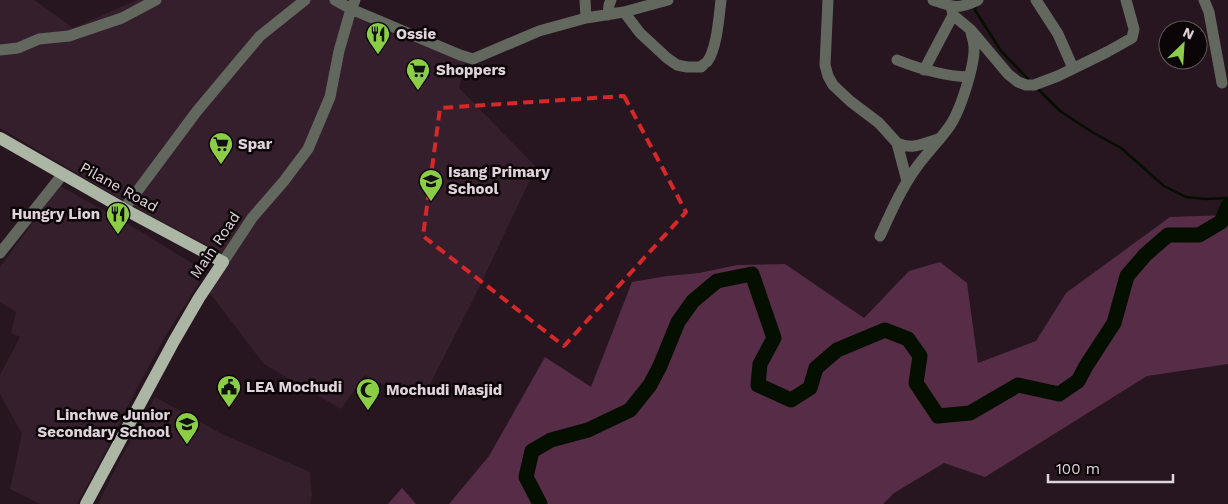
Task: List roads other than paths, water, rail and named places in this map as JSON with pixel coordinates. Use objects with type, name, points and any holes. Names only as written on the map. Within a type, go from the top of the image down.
[{"type":"main road","name":"Pilane Road","points":[[0,138],[124,209],[223,262]]},
{"type":"main road","name":"Main Road","points":[[86,504],[174,341],[223,262]]},
{"type":"street","points":[[0,50],[18,48],[39,39],[69,36],[122,18],[156,0]]},
{"type":"street","points":[[124,209],[197,111],[260,36],[306,0]]},
{"type":"street","points":[[335,0],[353,4],[460,56],[473,59],[539,31],[586,18],[624,12],[668,0]]},
{"type":"street","points":[[585,0],[586,18]]},
{"type":"street","points":[[608,15],[611,0]]},
{"type":"street","points":[[624,12],[640,33],[667,58],[677,65],[701,67],[707,62],[712,53],[722,0]]},
{"type":"street","points":[[828,0],[825,65],[828,76],[833,85],[850,101],[879,123],[897,143],[907,181]]},
{"type":"street","points":[[933,0],[952,10],[1008,74],[1018,82],[1026,85],[1034,85],[1058,76],[1132,38],[1134,29],[1126,0]]},
{"type":"street","points":[[952,10],[964,7],[978,0]]},
{"type":"street","points":[[1036,0],[1058,34],[1073,68]]},
{"type":"street","points":[[1204,0],[1209,12],[1222,83]]},
{"type":"street","name":"Main Road","points":[[223,262],[252,218],[284,181],[308,149],[330,97],[339,51],[353,4]]},
{"type":"street","points":[[924,70],[952,10]]},
{"type":"street","points":[[880,236],[891,210],[907,181],[950,125],[963,97],[974,48],[971,30]]},
{"type":"street","points":[[897,60],[924,70],[951,76],[968,77]]},
{"type":"street","points":[[897,143],[906,146],[918,146],[939,139]]},
{"type":"street","points":[[0,253],[63,174]]},
{"type":"waterway","points":[[976,4],[975,10],[1001,51],[1031,82]]},
{"type":"waterway","points":[[1036,87],[1060,111],[1121,148],[1164,186],[1186,197],[1205,199],[1228,198]]},
{"type":"waterway","points":[[540,504],[526,477],[532,451],[551,440],[588,430],[630,410],[650,385],[678,322],[693,301],[717,281],[752,274],[774,338],[760,364],[758,385],[791,400],[810,388],[816,368],[837,350],[885,330],[908,339],[920,356],[916,383],[938,416],[970,413],[1018,385],[1059,394],[1078,381],[1114,323],[1127,276],[1145,255],[1168,235],[1199,235],[1221,222],[1228,206]]},
{"type":"place","name":"Ossie","points":[[378,55]]},
{"type":"place","name":"Shoppers","points":[[418,91]]},
{"type":"place","name":"Spar","points":[[221,165]]},
{"type":"place","name":"Isang Primary School","points":[[431,202]]},
{"type":"place","name":"Hungry Lion","points":[[118,235]]},
{"type":"place","name":"LEA Mochudi","points":[[229,408]]},
{"type":"place","name":"Mochudi Masjid","points":[[368,411]]},
{"type":"place","name":"Linchwe Junior Secondary School","points":[[187,445]]}]
